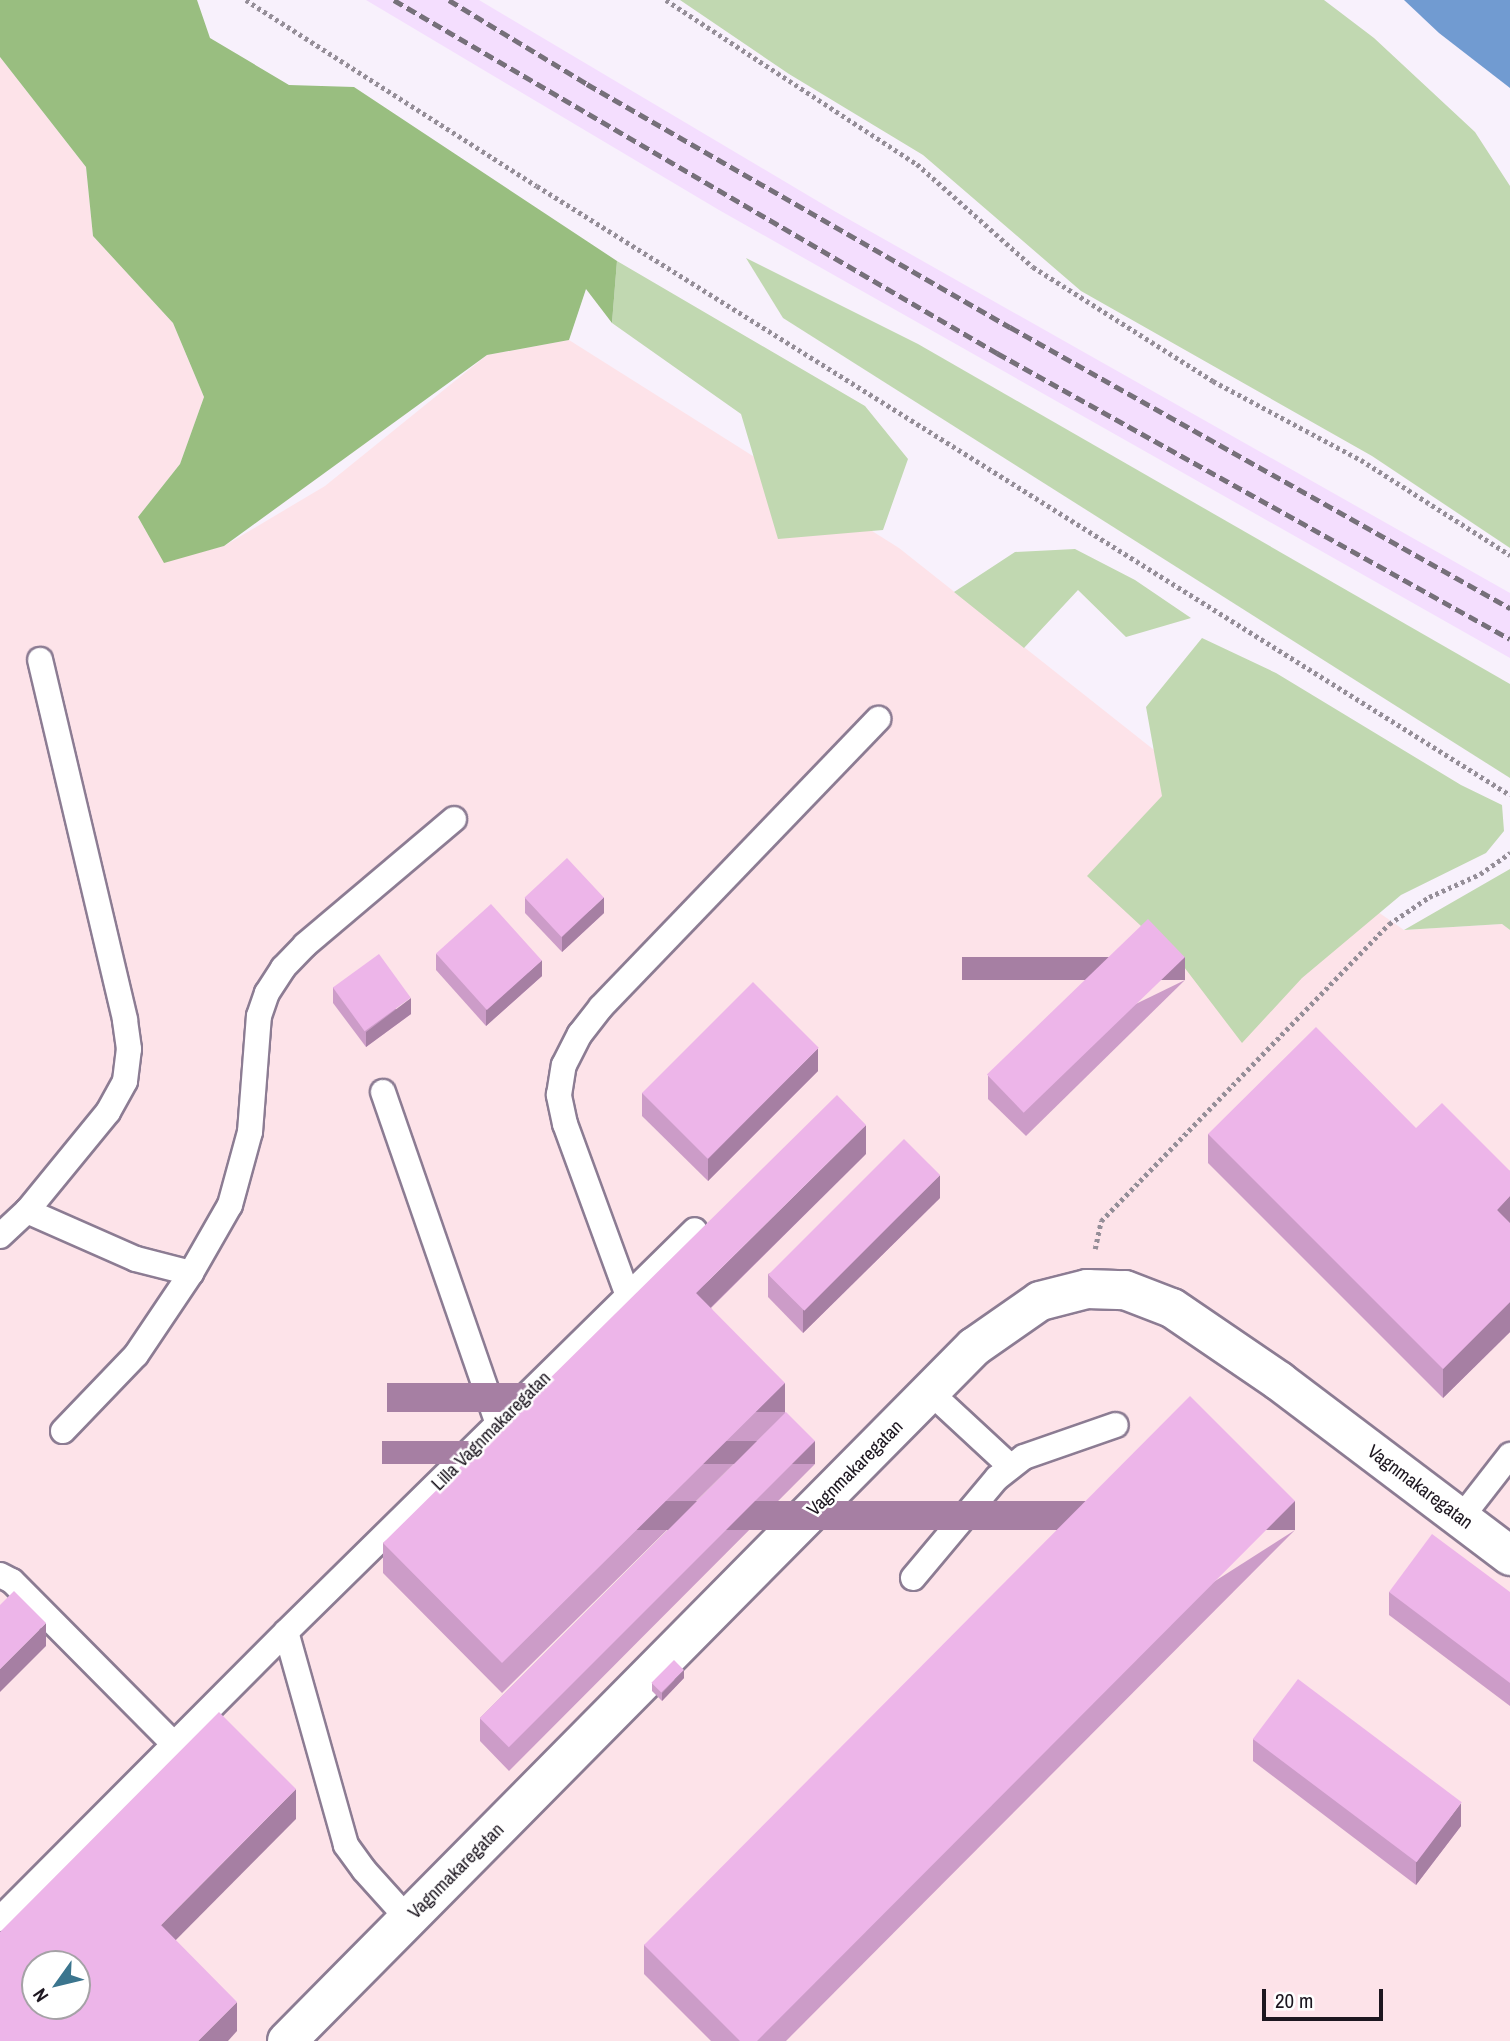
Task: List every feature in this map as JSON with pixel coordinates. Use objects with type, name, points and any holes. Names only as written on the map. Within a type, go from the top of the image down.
[{"type":"street","name":"Vagnmakaregatan","points":[[287,2041],[974,1347],[1040,1301],[1087,1289],[1125,1290],[1172,1308],[1279,1381],[1510,1556]]},
{"type":"lane","points":[[0,1236],[27,1211],[108,1112],[125,1081],[129,1049],[125,1018],[40,660]]},
{"type":"lane","points":[[628,1296],[565,1124],[559,1095],[564,1065],[580,1034],[601,1007],[878,719]]},
{"type":"lane","points":[[63,1431],[136,1355],[191,1273],[230,1205],[250,1132],[259,1016],[267,993],[283,968],[305,945],[454,819]]},
{"type":"lane","points":[[383,1091],[498,1424]]},
{"type":"lane","points":[[27,1211],[136,1259],[191,1273]]},
{"type":"lane","name":"Lilla Vagnmakaregatan","points":[[0,1919],[286,1632],[695,1230]]},
{"type":"lane","points":[[930,1392],[1011,1467]]},
{"type":"lane","points":[[913,1578],[998,1478],[1024,1457],[1116,1425]]},
{"type":"lane","points":[[1461,1518],[1510,1455]]},
{"type":"lane","points":[[0,1574],[12,1581],[174,1744]]},
{"type":"lane","points":[[286,1632],[346,1844],[364,1870],[409,1920]]},
{"type":"path","points":[[246,0],[595,222],[1510,795]]},
{"type":"path","points":[[666,0],[917,164],[1033,267],[1213,381],[1361,460],[1510,555]]},
{"type":"path","points":[[1087,1289],[1101,1221],[1115,1206],[1389,924],[1429,897],[1480,874],[1510,853]]},
{"type":"shaded area","points":[[366,0],[479,0],[836,212],[1510,593],[1510,658],[719,210]]},
{"type":"shaded area","points":[[0,57],[86,167],[93,236],[173,323],[204,397],[180,464],[138,517],[164,562],[224,546],[325,486],[487,355],[569,340],[899,548],[1221,803],[1404,930],[1502,924],[1510,930],[1510,2041],[0,2041]]},
{"type":"green space","points":[[0,0],[197,0],[210,38],[289,85],[354,87],[617,261],[612,323],[586,289],[569,340],[487,355],[224,546],[164,563],[138,517],[180,464],[204,397],[173,323],[93,236],[86,167],[0,57]]},
{"type":"green space","points":[[680,0],[1324,0],[1374,38],[1475,132],[1510,186],[1510,548],[1372,456],[1081,291],[923,155],[789,74]]},
{"type":"green space","points":[[746,258],[918,344],[1510,684],[1510,778],[783,318]]},
{"type":"green space","points":[[617,261],[865,406],[908,459],[883,530],[778,539],[741,414],[612,323]]},
{"type":"green space","points":[[1075,549],[1135,580],[1191,618],[1126,637],[1078,590],[1024,648],[954,592],[1015,552]]},
{"type":"green space","points":[[1202,638],[1276,673],[1461,785],[1502,805],[1504,831],[1486,853],[1401,895],[1302,978],[1242,1043],[1181,963],[1087,876],[1162,796],[1146,707]]},
{"type":"green space","points":[[1510,869],[1510,930],[1502,924],[1404,930]]},
{"type":"water","points":[[1404,0],[1510,0],[1510,88],[1439,33]]},
{"type":"building","points":[[567,858],[604,897],[561,937],[525,898]]},
{"type":"building","points":[[491,904],[542,960],[487,1010],[436,954]]},
{"type":"building","points":[[1148,919],[1185,957],[1024,1113],[987,1075]]},
{"type":"building","points":[[379,954],[411,998],[365,1031],[333,988]]},
{"type":"building","points":[[753,982],[819,1048],[708,1159],[642,1093]]},
{"type":"building","points":[[1316,1027],[1416,1128],[1442,1103],[1510,1171],[1510,1196],[1497,1210],[1510,1223],[1510,1302],[1443,1369],[1208,1134]]},
{"type":"building","points":[[837,1095],[866,1125],[696,1293],[785,1383],[502,1663],[383,1543]]},
{"type":"building","points":[[904,1139],[940,1175],[804,1311],[768,1275]]},
{"type":"building","points":[[1190,1396],[1295,1501],[757,2041],[740,2041],[644,1945]]},
{"type":"building","points":[[786,1412],[815,1441],[509,1747],[480,1718]]},
{"type":"building","points":[[1432,1534],[1510,1592],[1510,1683],[1389,1592]]},
{"type":"building","points":[[14,1591],[46,1623],[0,1669],[0,1605]]},
{"type":"building","points":[[674,1660],[684,1670],[661,1693],[651,1683]]},
{"type":"building","points":[[1298,1679],[1462,1802],[1417,1862],[1253,1739]]},
{"type":"building","points":[[219,1712],[296,1789],[161,1925],[237,2002],[198,2041],[0,2041],[0,1932]]},
{"type":"railway","points":[[394,0],[997,353],[1510,639]]},
{"type":"railway","points":[[449,0],[587,84],[1010,327],[1510,608]]}]
